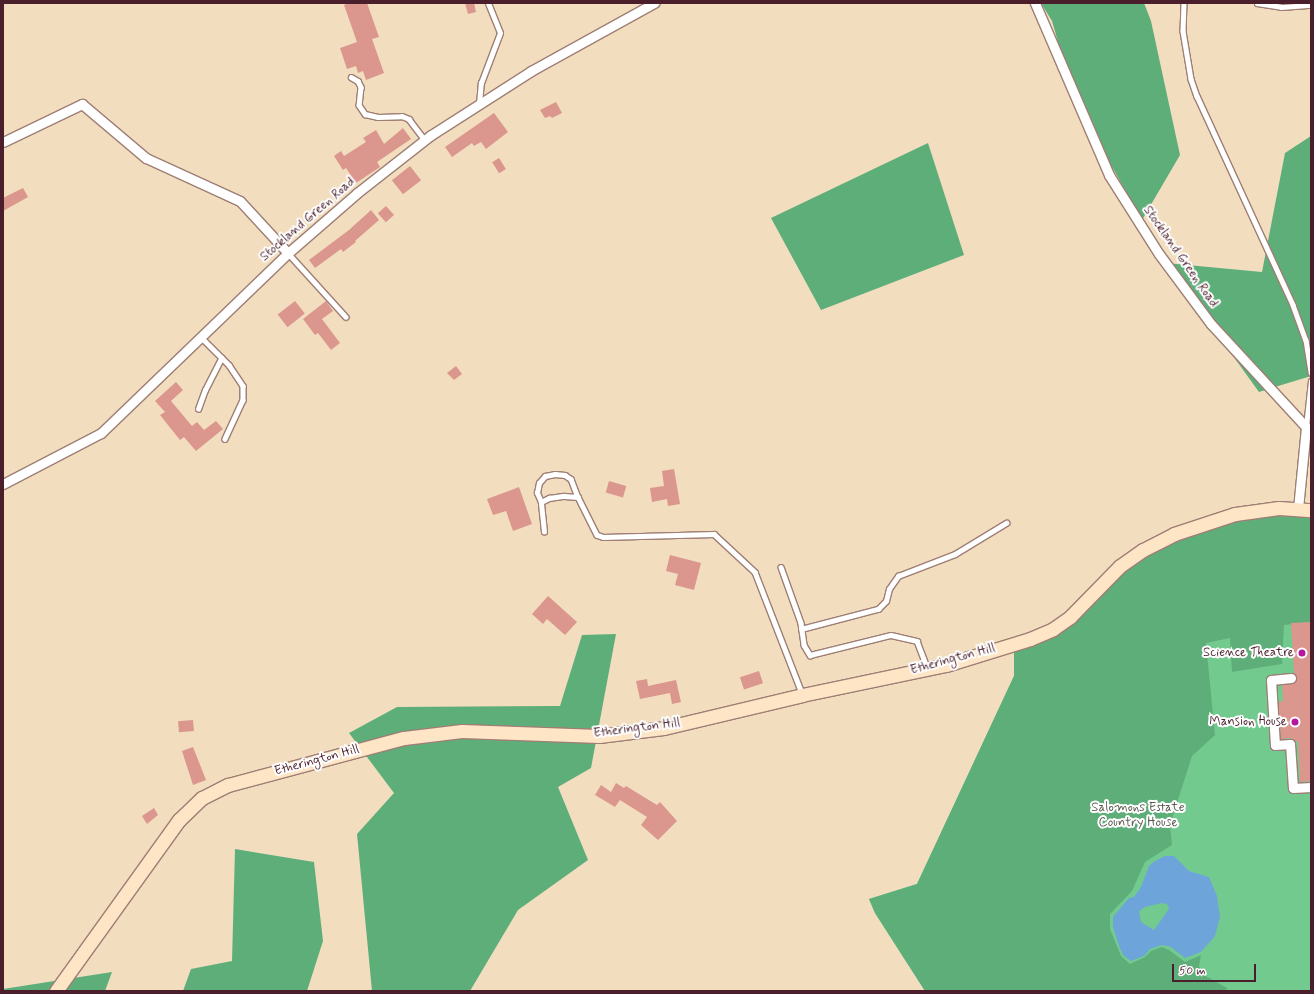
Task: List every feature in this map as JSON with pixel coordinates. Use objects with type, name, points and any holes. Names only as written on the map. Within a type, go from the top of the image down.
[{"type":"street","name":"Stockland Green Road","points":[[3,484],[101,433],[288,253],[357,193],[425,140],[531,71],[654,3]]},
{"type":"street","name":"Stockland Green Road","points":[[1035,3],[1109,175],[1159,254],[1211,324],[1306,427]]},
{"type":"street","points":[[3,142],[82,104],[146,158],[240,201],[288,253]]},
{"type":"street","points":[[1305,509],[1306,427]]},
{"type":"street","name":"Etherington Hill","points":[[56,991],[179,820],[202,798],[228,785],[404,738],[462,731],[599,736],[664,728],[802,695],[946,665],[1030,639],[1053,629],[1070,617],[1120,566],[1143,550],[1174,534],[1235,514],[1279,508],[1305,509]]},
{"type":"street","points":[[1291,678],[1271,680],[1275,745],[1290,744],[1293,788],[1311,787]]},
{"type":"lane","points":[[479,104],[481,83],[500,33],[488,3]]},
{"type":"lane","points":[[1184,3],[1184,32],[1191,79],[1197,96],[1293,305],[1306,340],[1311,373]]},
{"type":"lane","points":[[1257,3],[1281,7],[1311,5]]},
{"type":"lane","points":[[351,77],[358,81],[361,87],[359,105],[365,114],[378,117],[402,116],[409,120],[425,140]]},
{"type":"lane","points":[[288,253],[346,317]]},
{"type":"lane","points":[[200,337],[222,358],[238,377],[243,386],[243,400],[225,439]]},
{"type":"lane","points":[[198,409],[205,390],[222,358]]},
{"type":"lane","points":[[1306,427],[1311,381]]},
{"type":"lane","points":[[544,532],[541,502],[537,493],[539,483],[545,476],[555,474],[565,475],[571,479],[578,497],[597,535],[603,537],[714,534],[756,572],[802,695]]},
{"type":"lane","points":[[541,502],[559,496],[578,497]]},
{"type":"lane","points":[[801,629],[878,609],[886,601],[890,589],[898,576],[955,554],[1006,523]]},
{"type":"lane","points":[[781,567],[801,629],[804,645],[810,655],[891,635],[917,641],[928,668]]},
{"type":"green space","points":[[1041,3],[1144,3],[1151,21],[1180,155],[1142,220],[1075,101],[1052,21]]},
{"type":"green space","points":[[1311,136],[1311,376],[1259,392],[1166,263],[1262,272],[1285,153]]},
{"type":"green space","points":[[928,143],[964,255],[821,310],[771,218]]},
{"type":"green space","name":"Salomons Estate Country House","points":[[1272,516],[1311,517],[1311,991],[925,991],[875,913],[869,899],[917,884],[1014,676],[1014,650],[1245,518]]},
{"type":"green space","name":"Salomons Estate Country House","points":[[1272,516],[1311,517],[1311,622],[1284,625],[1282,664],[1232,672],[1230,638],[1206,643],[1215,735],[1192,756],[1170,825],[1172,845],[1145,862],[1132,891],[1110,914],[1110,929],[1121,956],[1130,964],[1145,957],[1151,951],[1162,947],[1169,950],[1185,962],[1201,955],[1199,966],[1204,975],[1227,988],[1226,991],[925,991],[875,913],[869,899],[917,884],[1014,676],[1014,650],[1116,579],[1136,561],[1164,545],[1178,539],[1245,518]]},
{"type":"green space","points":[[616,634],[591,768],[558,787],[588,860],[518,910],[470,991],[372,991],[357,834],[394,793],[349,733],[397,707],[560,706],[582,635]]},
{"type":"green space","points":[[235,849],[314,862],[323,941],[307,991],[183,991],[191,969],[232,961]]},
{"type":"green space","points":[[112,972],[105,991],[3,991],[3,989]]},
{"type":"water","points":[[1165,856],[1174,856],[1189,871],[1209,877],[1217,896],[1220,917],[1215,936],[1201,952],[1185,958],[1171,947],[1162,945],[1150,949],[1144,956],[1131,961],[1123,955],[1119,946],[1113,927],[1113,917],[1129,898],[1134,897],[1141,887],[1149,866]],"holes":[[[1162,903],[1167,904],[1169,909],[1154,930],[1141,922],[1139,911],[1145,907]]]},
{"type":"building","points":[[349,3],[367,3],[379,37],[372,39],[384,73],[366,80],[363,71],[358,73],[356,66],[347,69],[340,48],[357,42],[344,5]]},
{"type":"building","points":[[465,3],[474,3],[476,12],[468,14]]},
{"type":"building","points":[[556,102],[562,113],[552,118],[550,116],[545,118],[540,110]]},
{"type":"building","points":[[494,113],[508,132],[486,149],[481,142],[474,146],[472,143],[452,157],[445,147]]},
{"type":"building","points":[[403,128],[411,139],[377,162],[380,167],[356,183],[346,168],[343,170],[334,156],[341,151],[344,156],[366,142],[363,138],[376,130],[384,144]]},
{"type":"building","points":[[499,158],[506,169],[499,173],[492,162]]},
{"type":"building","points":[[410,166],[421,180],[403,194],[392,180]]},
{"type":"building","points":[[23,188],[28,197],[3,211],[3,198]]},
{"type":"building","points":[[386,206],[394,215],[386,222],[378,213]]},
{"type":"building","points":[[371,210],[379,220],[343,252],[341,249],[315,268],[309,260],[349,230]]},
{"type":"building","points":[[295,301],[305,314],[288,327],[278,315]]},
{"type":"building","points":[[326,301],[333,311],[322,319],[340,343],[331,350],[318,333],[315,335],[303,319]]},
{"type":"building","points":[[456,366],[462,374],[454,380],[447,373]]},
{"type":"building","points":[[176,382],[183,390],[171,401],[192,426],[197,422],[204,430],[216,421],[223,429],[196,451],[184,437],[180,440],[160,415],[165,412],[155,401]]},
{"type":"building","points":[[674,469],[680,504],[668,506],[667,499],[652,502],[650,488],[664,486],[662,471]]},
{"type":"building","points":[[609,481],[626,486],[623,497],[606,493]]},
{"type":"building","points":[[519,487],[532,524],[513,531],[506,511],[493,515],[487,499]]},
{"type":"building","points":[[670,555],[701,563],[694,590],[675,585],[678,574],[666,571]]},
{"type":"building","points":[[548,596],[577,622],[565,635],[547,619],[543,624],[532,614]]},
{"type":"building","name":"Mansion House","points":[[1311,622],[1311,781],[1300,782],[1298,742],[1290,738],[1281,739],[1278,702],[1283,701],[1282,685],[1295,683],[1297,678],[1294,673],[1291,623]]},
{"type":"building","points":[[759,671],[763,683],[744,690],[740,677]]},
{"type":"building","points":[[647,679],[648,686],[676,680],[681,702],[672,704],[670,693],[640,699],[636,681]]},
{"type":"building","points":[[193,720],[194,731],[179,732],[178,721]]},
{"type":"building","points":[[193,747],[206,780],[193,785],[182,751]]},
{"type":"building","points":[[616,783],[624,788],[626,786],[657,805],[660,802],[677,821],[658,840],[641,825],[647,817],[620,800],[615,807],[595,795],[601,785],[611,792]]},
{"type":"building","points":[[154,808],[158,815],[147,824],[142,816]]},
{"type":"place","name":"Science Theatre","points":[[1302,653]]},
{"type":"place","name":"Mansion House","points":[[1295,722]]}]
